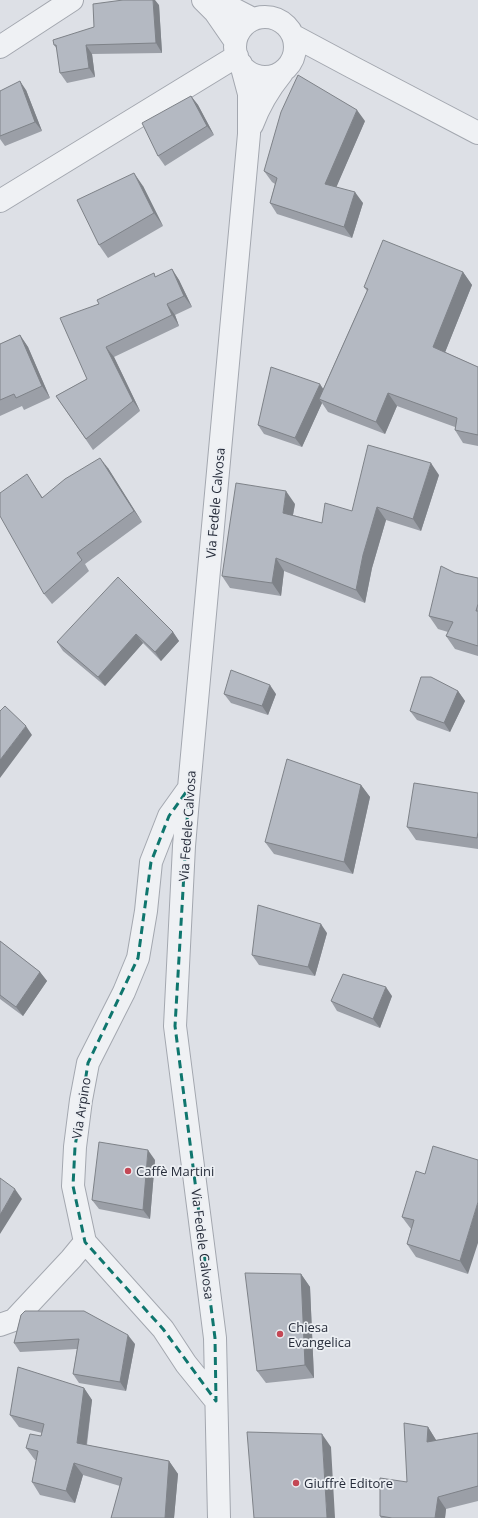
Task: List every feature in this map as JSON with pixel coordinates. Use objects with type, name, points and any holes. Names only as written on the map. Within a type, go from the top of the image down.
[{"type":"street","points":[[0,47],[72,0]]},
{"type":"street","points":[[203,0],[220,18],[238,54],[251,74],[262,77],[272,76],[288,66],[316,58],[352,68]]},
{"type":"street","points":[[216,0],[252,19]]},
{"type":"street","points":[[238,54],[239,32],[245,24],[252,19],[262,16],[271,16],[280,20],[288,27],[294,36],[296,46],[288,66]]},
{"type":"street","points":[[294,36],[352,68],[478,133]]},
{"type":"street","points":[[0,201],[238,54]]},
{"type":"street","name":"Via Fedele Calvosa","points":[[219,1518],[215,1338],[175,1026],[184,846],[249,134],[249,94],[238,54]]},
{"type":"street","name":"Via Fedele Calvosa","points":[[249,134],[259,108],[270,89],[288,66]]},
{"type":"street","name":"Via Arpino","points":[[85,1242],[73,1186],[76,1139],[88,1063],[124,992],[138,958],[146,911],[151,862],[169,816],[189,788]]},
{"type":"street","points":[[0,1325],[14,1320],[71,1260],[85,1242],[164,1329],[186,1364],[216,1401]]},
{"type":"highlighted area","points":[[189,788],[175,1026],[215,1338],[216,1401],[163,1329],[85,1242],[73,1186],[75,1147],[88,1063],[138,958],[151,862],[169,816]]},
{"type":"building","points":[[123,0],[153,0],[156,43],[86,45],[89,68],[60,73],[56,45],[54,45],[53,40],[94,27],[93,4]]},
{"type":"building","points":[[298,75],[357,110],[325,184],[355,192],[344,227],[270,203],[277,178],[264,171],[281,112]]},
{"type":"building","points":[[20,81],[35,122],[0,136],[0,91]]},
{"type":"building","points":[[191,96],[207,126],[158,156],[142,123]]},
{"type":"building","points":[[134,173],[154,213],[99,245],[77,200]]},
{"type":"building","points":[[383,240],[463,272],[433,347],[478,367],[478,435],[455,430],[457,418],[388,393],[376,422],[319,399],[368,289],[364,287]]},
{"type":"building","points":[[172,269],[184,296],[167,304],[172,315],[106,347],[133,401],[86,439],[56,396],[87,379],[60,318],[99,304],[97,300],[154,273],[155,277]]},
{"type":"building","points":[[20,335],[42,386],[16,398],[14,394],[0,400],[0,344]]},
{"type":"building","points":[[271,367],[320,384],[295,438],[258,425]]},
{"type":"building","points":[[368,445],[431,463],[413,519],[377,507],[363,555],[356,590],[276,558],[272,583],[222,576],[236,483],[286,491],[283,513],[322,523],[325,503],[352,511]]},
{"type":"building","points":[[100,458],[134,511],[77,553],[82,560],[44,594],[0,516],[0,493],[27,474],[42,498],[65,479]]},
{"type":"building","points":[[441,566],[455,573],[478,578],[478,604],[476,611],[478,611],[478,646],[446,636],[453,622],[429,616]]},
{"type":"building","points":[[118,577],[173,632],[155,652],[136,634],[98,677],[57,642]]},
{"type":"building","points":[[231,670],[270,685],[262,706],[224,694]]},
{"type":"building","points":[[421,677],[431,677],[458,691],[444,723],[410,711]]},
{"type":"building","points":[[5,706],[26,726],[0,760],[0,711]]},
{"type":"building","points":[[287,759],[361,785],[344,862],[265,842]]},
{"type":"building","points":[[414,783],[478,793],[477,838],[407,827]]},
{"type":"building","points":[[258,905],[321,924],[308,967],[252,955]]},
{"type":"building","points":[[0,941],[40,972],[16,1007],[0,995]]},
{"type":"building","points":[[343,974],[386,987],[373,1019],[331,1001]]},
{"type":"building","points":[[99,1142],[148,1150],[143,1210],[92,1200]]},
{"type":"building","points":[[433,1146],[478,1160],[478,1202],[460,1261],[407,1244],[414,1220],[402,1217],[416,1171],[425,1174]]},
{"type":"building","points":[[0,1178],[15,1189],[0,1215]]},
{"type":"building","points":[[245,1273],[301,1274],[305,1365],[257,1371]]},
{"type":"building","points":[[25,1311],[84,1311],[128,1335],[120,1382],[73,1374],[79,1339],[14,1343],[21,1315]]},
{"type":"building","points":[[18,1367],[84,1388],[77,1443],[169,1461],[165,1518],[111,1518],[122,1478],[74,1463],[66,1491],[32,1482],[38,1451],[26,1448],[30,1434],[41,1436],[44,1424],[10,1415]]},
{"type":"building","points":[[404,1423],[428,1427],[427,1442],[478,1433],[478,1486],[438,1497],[435,1518],[392,1518],[380,1516],[380,1478],[407,1482]]},
{"type":"building","name":"Giuffrè Editore","points":[[247,1432],[322,1434],[327,1518],[254,1518]]},
{"type":"place","name":"Caffè Martini","points":[[128,1171]]},
{"type":"place","name":"Chiesa Evangelica","points":[[280,1334]]},
{"type":"place","name":"Giuffrè Editore","points":[[296,1483]]}]
